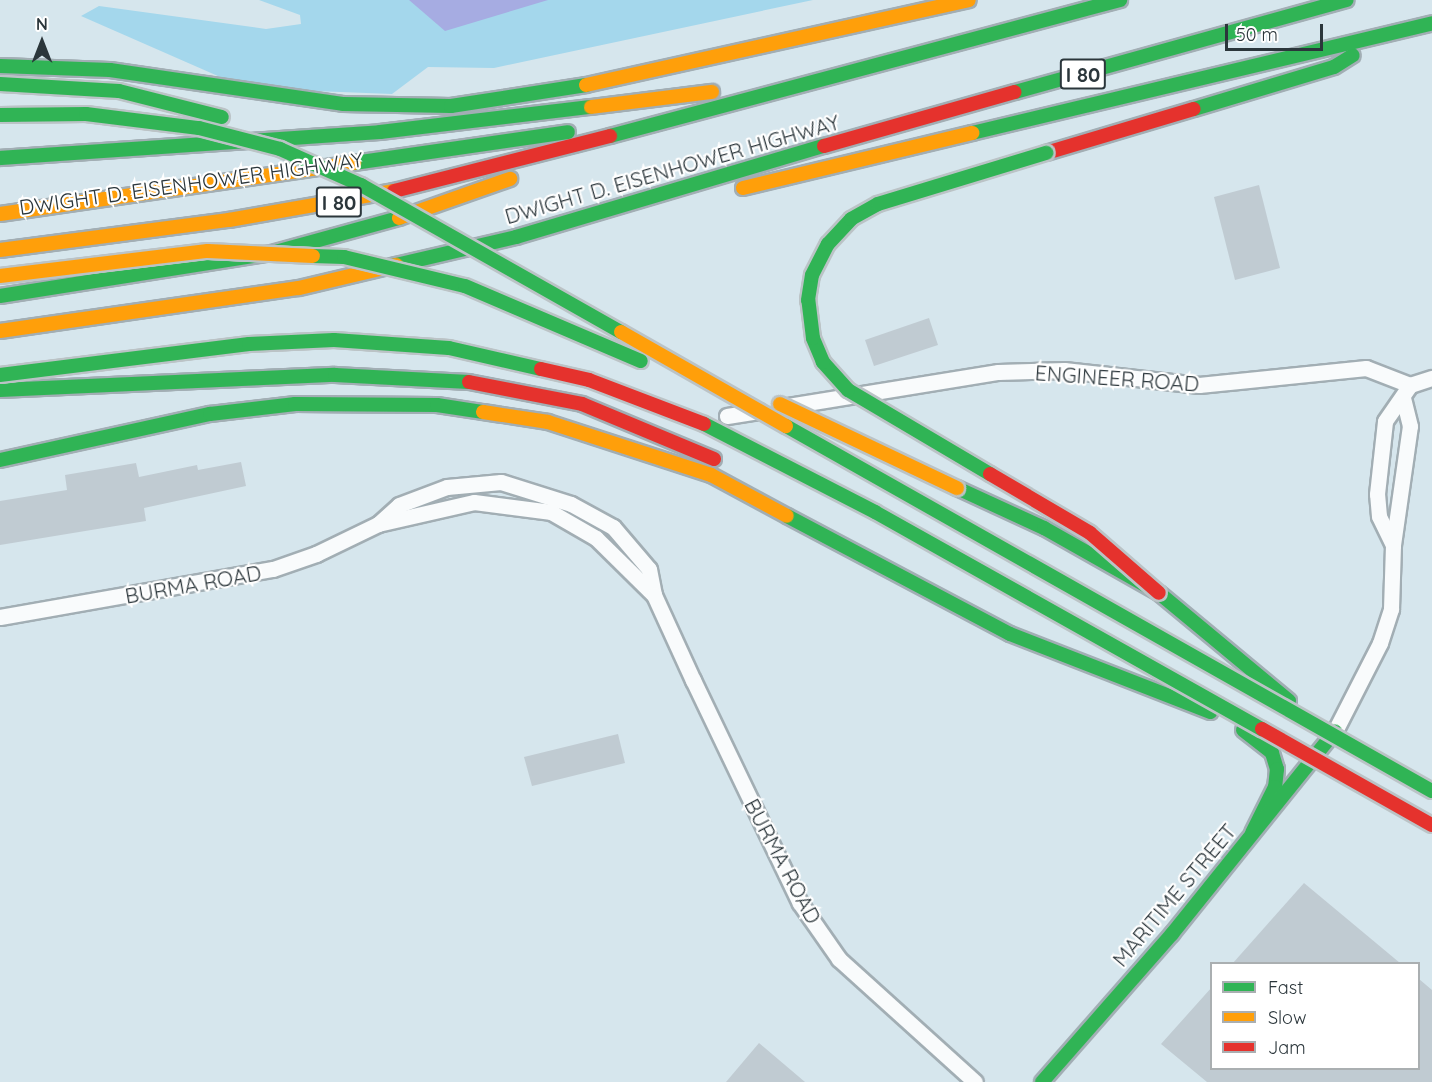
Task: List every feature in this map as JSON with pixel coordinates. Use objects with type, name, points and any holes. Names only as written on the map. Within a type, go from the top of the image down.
[{"type":"main road","points":[[0,66],[88,68],[343,104],[429,107],[536,96],[969,0]]},
{"type":"main road","name":"DWIGHT D. EISENHOWER HIGHWAY","points":[[0,250],[395,192],[1120,0]]},
{"type":"main road","name":"DWIGHT D. EISENHOWER HIGHWAY","points":[[0,331],[288,290],[516,237],[633,199],[1346,0]]},
{"type":"main road","points":[[516,237],[646,212],[1432,23]]},
{"type":"main road","points":[[1380,37],[1334,67],[878,204],[851,219],[828,244],[812,275],[808,300],[813,338],[831,373],[857,397],[1090,533],[1132,564],[1159,593],[1227,652],[1335,731],[1432,789]]},
{"type":"main road","points":[[0,158],[92,151],[184,148],[534,117],[870,68]]},
{"type":"main road","points":[[0,84],[88,87],[147,96],[245,123],[280,149]]},
{"type":"main road","points":[[92,151],[124,133],[136,110],[151,139],[184,148]]},
{"type":"main road","points":[[0,115],[142,119],[280,149],[361,185],[1432,789]]},
{"type":"main road","points":[[0,296],[187,270],[363,230],[670,118]]},
{"type":"main road","name":"DWIGHT D. EISENHOWER HIGHWAY","points":[[328,186],[670,118]]},
{"type":"main road","name":"DWIGHT D. EISENHOWER HIGHWAY","points":[[0,214],[670,118]]},
{"type":"main road","points":[[0,276],[226,251],[305,253],[406,269],[522,308],[860,468]]},
{"type":"main road","points":[[561,296],[1044,528],[1159,593]]},
{"type":"main road","points":[[0,375],[249,344],[334,340],[449,348],[589,380],[696,420],[874,512],[1432,823]]},
{"type":"main road","points":[[0,390],[391,375],[527,390],[609,413],[687,445],[789,501],[884,563]]},
{"type":"main road","points":[[0,460],[266,406],[380,402],[465,408],[576,429],[671,459],[884,563],[1004,631],[1081,665],[1210,712],[1318,756],[1432,823]]},
{"type":"main road","points":[[1210,712],[1261,740],[1272,753],[1275,787],[1252,833]]},
{"type":"main road","name":"MARITIME STREET","points":[[1042,1082],[1318,756],[1335,731]]},
{"type":"street","name":"ENGINEER ROAD","points":[[727,416],[998,372],[1064,370],[1199,385],[1366,368],[1406,391]]},
{"type":"street","points":[[1393,545],[1379,516],[1377,467],[1385,421],[1406,391],[1432,378]]},
{"type":"street","points":[[1335,731],[1380,643],[1391,609],[1393,545],[1410,426],[1406,391]]},
{"type":"street","name":"BURMA ROAD","points":[[0,617],[262,572],[378,524],[474,502],[551,512],[596,537],[654,595],[800,903],[840,959],[975,1082]]},
{"type":"shaded area","points":[[259,0],[813,0],[494,68],[428,67],[392,94],[289,90],[227,80],[81,16],[99,6],[266,29],[301,24],[300,15]]},
{"type":"shaded area","points":[[409,0],[548,0],[445,31]]},
{"type":"building","points":[[1259,185],[1280,268],[1235,280],[1214,197]]},
{"type":"building","points":[[929,318],[938,345],[874,366],[865,340]]},
{"type":"building","points":[[241,462],[246,486],[144,508],[146,521],[0,545],[0,501],[67,490],[65,475],[136,463],[139,477],[197,465],[198,470]]},
{"type":"building","points":[[618,734],[625,763],[532,786],[524,757]]},
{"type":"building","points":[[1304,883],[1399,962],[1234,962]]},
{"type":"building","points":[[1420,980],[1432,990],[1432,1082],[1207,1082],[1161,1044],[1210,989],[1210,1070],[1420,1070]]},
{"type":"building","points":[[759,1043],[805,1082],[726,1082]]},
{"type":"traffic: fast","points":[[610,136],[1120,0]]},
{"type":"traffic: fast","points":[[1015,92],[1346,0]]},
{"type":"traffic: fast","points":[[972,133],[1432,23]]},
{"type":"traffic: fast","points":[[1194,109],[1334,67],[1353,55]]},
{"type":"traffic: fast","points":[[0,66],[110,70],[343,104],[451,106],[586,85]]},
{"type":"traffic: fast","points":[[0,84],[119,91],[222,117]]},
{"type":"traffic: fast","points":[[0,158],[380,132],[591,107]]},
{"type":"traffic: fast","points":[[0,115],[86,114],[199,128],[280,149],[361,185],[621,332]]},
{"type":"traffic: fast","points":[[354,163],[568,132]]},
{"type":"traffic: fast","points":[[396,265],[516,237],[824,146]]},
{"type":"traffic: fast","points":[[990,474],[848,390],[823,362],[813,338],[808,300],[812,275],[828,244],[851,219],[878,204],[1046,153]]},
{"type":"traffic: fast","points":[[0,296],[272,253],[399,218]]},
{"type":"traffic: fast","points":[[313,256],[344,257],[465,286],[641,361]]},
{"type":"traffic: fast","points":[[0,375],[249,344],[334,340],[449,348],[541,369]]},
{"type":"traffic: fast","points":[[0,390],[335,375],[469,382]]},
{"type":"traffic: fast","points":[[0,460],[210,414],[295,404],[437,405],[483,412]]},
{"type":"traffic: fast","points":[[704,424],[875,512],[1262,729]]},
{"type":"traffic: fast","points":[[786,426],[1432,791]]},
{"type":"traffic: fast","points":[[957,488],[1044,528],[1159,593],[1289,701]]},
{"type":"traffic: fast","points":[[787,516],[1010,634],[1210,712]]},
{"type":"traffic: fast","points":[[1243,730],[1272,753],[1277,769],[1275,787],[1252,833]]},
{"type":"traffic: fast","points":[[1042,1082],[1172,934],[1335,731]]},
{"type":"traffic: slow","points":[[586,85],[969,0]]},
{"type":"traffic: slow","points":[[591,107],[712,92]]},
{"type":"traffic: slow","points":[[743,188],[972,133]]},
{"type":"traffic: slow","points":[[0,214],[354,163]]},
{"type":"traffic: slow","points":[[399,218],[510,179]]},
{"type":"traffic: slow","points":[[0,250],[229,220],[394,191]]},
{"type":"traffic: slow","points":[[0,276],[208,251],[313,256]]},
{"type":"traffic: slow","points":[[0,331],[299,288],[396,265]]},
{"type":"traffic: slow","points":[[621,332],[786,426]]},
{"type":"traffic: slow","points":[[780,404],[957,488]]},
{"type":"traffic: slow","points":[[483,412],[548,422],[711,475],[787,516]]},
{"type":"traffic: jam","points":[[824,146],[1015,92]]},
{"type":"traffic: jam","points":[[1046,153],[1194,109]]},
{"type":"traffic: jam","points":[[394,191],[610,136]]},
{"type":"traffic: jam","points":[[541,369],[589,380],[704,424]]},
{"type":"traffic: jam","points":[[469,382],[582,404],[714,459]]},
{"type":"traffic: jam","points":[[990,474],[1090,533],[1159,593]]},
{"type":"traffic: jam","points":[[1262,729],[1432,825]]}]
